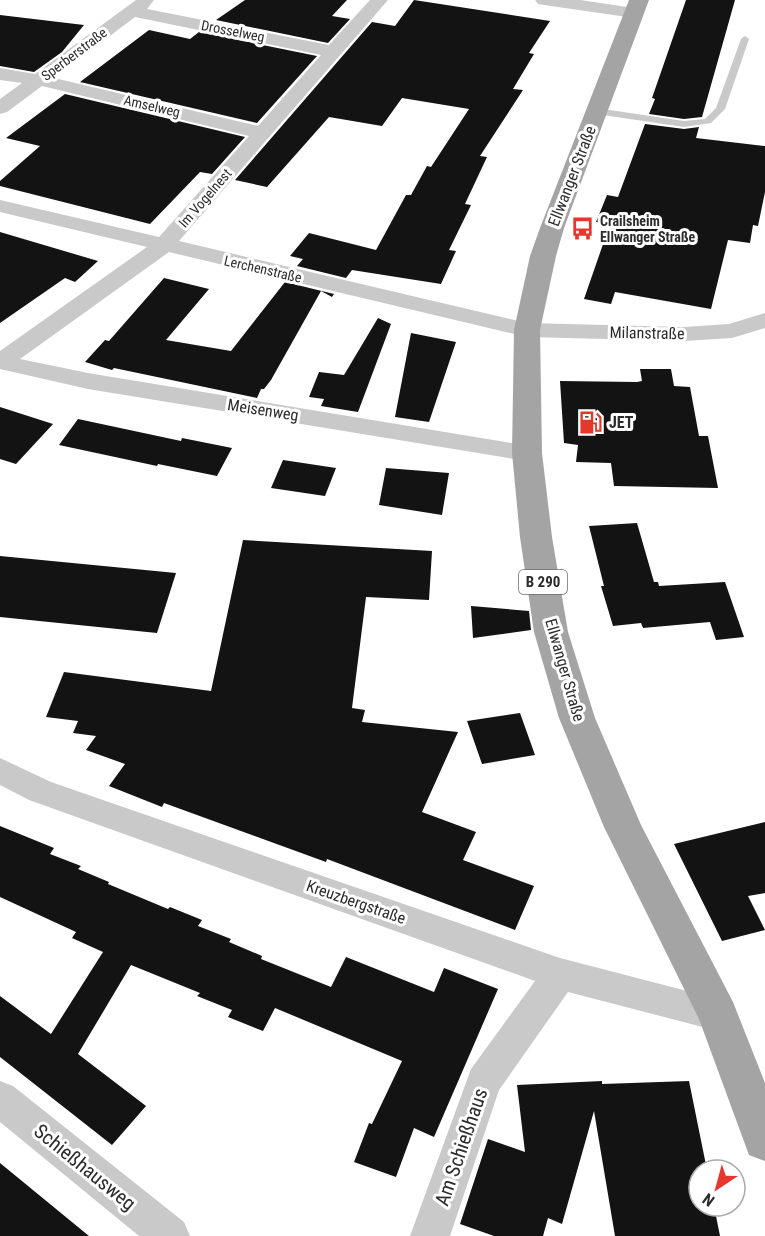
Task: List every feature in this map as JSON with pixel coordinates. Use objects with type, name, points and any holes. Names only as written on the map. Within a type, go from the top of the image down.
[{"type":"main road","name":"Ellwanger Straße","points":[[637,6],[549,237],[527,330],[527,453],[536,537],[551,632],[577,718],[623,827],[718,1015],[765,1140]]},
{"type":"street","name":"Sperberstraße","points":[[0,108],[148,0]]},
{"type":"street","name":"Im Vogelnest","points":[[0,362],[163,246],[379,0]]},
{"type":"street","points":[[544,0],[637,6]]},
{"type":"street","name":"Drosselweg","points":[[131,11],[335,52]]},
{"type":"street","name":"Amselweg","points":[[0,74],[40,80],[263,133]]},
{"type":"street","name":"Lerchenstraße","points":[[0,206],[527,330]]},
{"type":"street","name":"Milanstraße","points":[[527,330],[684,334],[732,331],[765,320]]},
{"type":"street","name":"Meisenweg","points":[[0,362],[88,381],[527,453]]},
{"type":"street","name":"Kreuzbergstraße","points":[[0,771],[40,791],[560,974],[718,1015]]},
{"type":"street","name":"Am Schießhaus","points":[[430,1236],[484,1081],[560,974]]},
{"type":"street","name":"Schießhausweg","points":[[0,1099],[170,1236]]},
{"type":"lane","points":[[596,111],[684,124],[708,121],[720,109],[745,39]]},
{"type":"building","points":[[245,0],[347,0],[332,16],[350,19],[328,43],[216,20]]},
{"type":"building","points":[[414,0],[550,21],[529,53],[534,54],[513,89],[523,90],[480,156],[487,157],[465,204],[471,205],[449,250],[456,251],[441,284],[352,270],[346,278],[297,266],[303,259],[290,256],[309,233],[376,250],[406,195],[411,195],[427,166],[431,167],[469,109],[402,98],[382,126],[329,117],[267,187],[235,180],[372,22],[395,26]]},
{"type":"building","points":[[686,0],[735,0],[702,117],[684,119],[649,114],[655,99],[652,98]]},
{"type":"building","points":[[0,15],[84,25],[62,52],[34,72],[0,66]]},
{"type":"building","points":[[149,30],[190,39],[199,32],[317,56],[257,123],[80,82]]},
{"type":"building","points":[[65,94],[245,137],[212,174],[200,172],[150,224],[0,186],[0,181],[40,146],[6,138]]},
{"type":"building","points":[[645,124],[684,129],[699,127],[696,138],[765,146],[765,192],[758,226],[753,225],[750,243],[728,240],[711,309],[615,292],[611,304],[584,299],[610,224],[596,222],[607,195],[618,197]]},
{"type":"building","points":[[0,232],[98,261],[75,282],[65,278],[0,323]]},
{"type":"building","points":[[164,278],[209,289],[166,340],[231,351],[285,282],[334,294],[332,297],[321,291],[271,380],[264,389],[261,389],[257,398],[114,368],[112,370],[85,362],[105,340],[109,341]]},
{"type":"building","points":[[378,318],[391,324],[358,412],[321,406],[324,399],[309,397],[319,372],[344,375]]},
{"type":"building","points":[[411,333],[456,342],[429,422],[395,417]]},
{"type":"building","points":[[640,369],[671,369],[674,386],[690,387],[699,436],[708,436],[718,488],[614,486],[611,463],[576,462],[578,445],[564,443],[560,381],[637,382],[642,381]]},
{"type":"building","points":[[0,407],[53,424],[16,464],[0,459]]},
{"type":"building","points":[[78,419],[181,441],[182,438],[232,448],[217,476],[59,445]]},
{"type":"building","points":[[283,460],[336,468],[325,496],[271,488]]},
{"type":"building","points":[[386,468],[449,473],[442,515],[379,505]]},
{"type":"building","points":[[637,523],[654,582],[658,582],[659,586],[725,582],[744,637],[716,640],[710,622],[643,628],[641,623],[613,626],[601,586],[604,586],[589,526]]},
{"type":"building","points":[[243,540],[432,551],[429,600],[366,597],[352,708],[365,710],[362,722],[458,732],[422,812],[476,832],[463,860],[534,886],[515,930],[327,859],[326,862],[164,803],[162,807],[109,786],[125,764],[86,750],[96,736],[73,733],[78,721],[46,717],[64,672],[211,691]]},
{"type":"building","points":[[0,556],[176,573],[157,633],[0,617]]},
{"type":"building","points":[[471,606],[529,611],[531,630],[473,638]]},
{"type":"building","points":[[520,713],[535,755],[482,764],[467,721]]},
{"type":"building","points":[[765,822],[765,893],[748,896],[765,930],[722,941],[674,844]]},
{"type":"building","points":[[0,826],[54,848],[50,854],[81,866],[78,869],[109,882],[108,884],[168,909],[170,907],[202,920],[198,926],[231,939],[229,942],[262,956],[261,959],[331,987],[346,957],[434,992],[444,968],[498,989],[434,1137],[414,1128],[396,1177],[354,1162],[369,1123],[372,1124],[402,1061],[275,1008],[263,1031],[228,1017],[232,1010],[197,996],[200,993],[131,965],[78,1054],[146,1106],[112,1145],[0,1057],[0,996],[51,1034],[103,952],[72,938],[76,932],[0,897]]},
{"type":"building","points":[[602,1081],[602,1084],[689,1081],[705,1158],[687,1158],[687,1218],[716,1218],[720,1236],[615,1236],[594,1111],[562,1224],[548,1218],[543,1236],[494,1236],[460,1224],[488,1139],[525,1152],[517,1085]]},
{"type":"building","points":[[0,1163],[89,1236],[0,1236]]},
{"type":"place","name":"Crailsheim Ellwanger Straße","points":[[582,229]]},
{"type":"place","name":"JET","points":[[591,422]]}]
